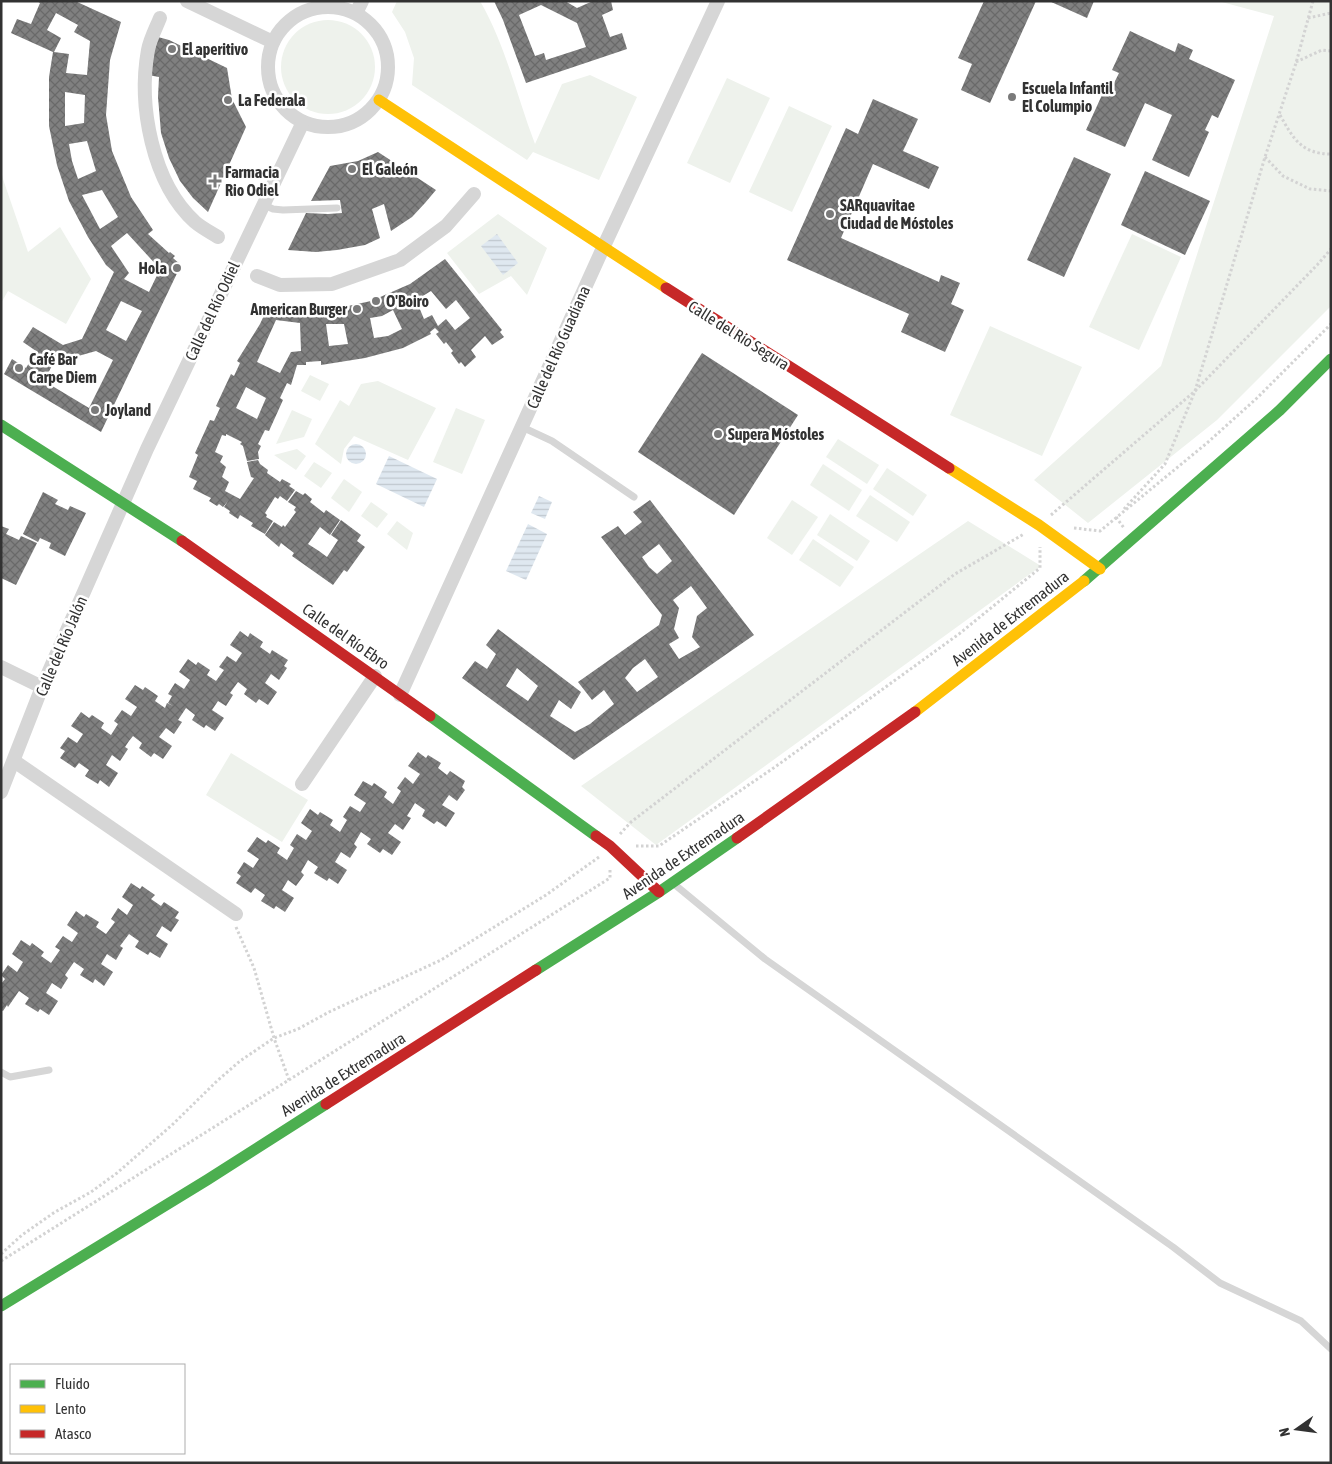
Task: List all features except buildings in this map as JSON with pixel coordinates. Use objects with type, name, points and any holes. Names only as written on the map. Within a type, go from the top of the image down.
[{"type":"street","points":[[187,1],[273,42]]},
{"type":"street","name":"Calle del Río Guadiana","points":[[400,695],[603,248],[718,1]]},
{"type":"street","points":[[322,6],[359,7],[382,40],[388,62],[386,84],[379,100],[361,118],[337,127],[321,127],[303,122],[286,110],[275,96],[269,78],[269,55],[273,42],[283,26],[302,12],[322,6]]},
{"type":"street","points":[[160,18],[149,48],[144,82],[151,142],[162,173],[177,201],[195,222],[218,237]]},
{"type":"street","name":"Calle del Río Segura","points":[[379,100],[603,248],[1040,525],[1100,569]]},
{"type":"street","name":"Calle del Río Odiel","points":[[124,502],[262,204],[303,122]]},
{"type":"street","points":[[257,276],[280,285],[332,284],[400,260],[446,226],[474,194]]},
{"type":"street","name":"Avenida de Extremadura","points":[[1,1306],[207,1180],[659,892],[895,728],[1100,569],[1280,410],[1331,359]]},
{"type":"street","name":"Calle del Río Ebro","points":[[1,425],[163,527],[375,676],[610,846],[659,892]]},
{"type":"street","name":"Calle del Río Jalón","points":[[1,792],[42,687],[124,502]]},
{"type":"street","points":[[1,667],[42,687]]},
{"type":"street","points":[[302,784],[375,676]]},
{"type":"street","points":[[14,761],[232,911]]},
{"type":"lane","points":[[262,204],[273,209],[283,210],[337,208]]},
{"type":"lane","points":[[522,427],[552,441],[634,497]]},
{"type":"lane","points":[[672,883],[765,959],[1173,1247],[1220,1283],[1301,1321],[1331,1349]]},
{"type":"lane","points":[[1,1072],[10,1077],[50,1070]]},
{"type":"path","points":[[1115,518],[1165,464],[1195,391],[1265,157],[1296,63],[1313,1]]},
{"type":"path","points":[[1308,18],[1331,13]]},
{"type":"path","points":[[1296,63],[1322,50],[1331,51]]},
{"type":"path","points":[[1280,114],[1295,142],[1318,154],[1331,154]]},
{"type":"path","points":[[1265,157],[1283,176],[1310,189],[1331,191]]},
{"type":"path","points":[[1,1254],[22,1235],[55,1212],[91,1192],[117,1173],[172,1125],[216,1081],[240,1061],[274,1038],[298,1029],[329,1012],[441,960],[546,895],[595,860],[631,822],[955,574],[1040,525],[1195,391],[1331,249]]},
{"type":"path","points":[[1066,528],[1100,531],[1207,443],[1257,398],[1331,324]]},
{"type":"path","points":[[1115,518],[1133,540]]},
{"type":"path","points":[[610,846],[659,846],[775,767],[959,634],[1040,568],[1040,525]]},
{"type":"path","points":[[1,1261],[610,878],[610,846]]},
{"type":"path","points":[[232,911],[254,968],[274,1038],[289,1080]]},
{"type":"shaded area","points":[[397,1],[480,1],[504,54],[535,144],[562,84],[590,75],[637,97],[599,180],[533,152],[527,160],[412,85],[414,58],[405,32],[392,12]]},
{"type":"shaded area","points":[[1218,1],[1331,1],[1331,306],[1217,420],[1088,523],[1034,480],[1161,366],[1274,16]]},
{"type":"shaded area","points":[[319,20],[337,20],[362,33],[372,49],[375,67],[372,85],[362,101],[337,114],[319,114],[294,101],[281,76],[281,58],[294,33]]},
{"type":"shaded area","points":[[727,78],[770,98],[730,183],[687,163]]},
{"type":"shaded area","points":[[789,106],[832,126],[792,212],[749,192]]},
{"type":"shaded area","points":[[1,170],[28,252],[60,227],[91,279],[66,324],[8,291],[1,303]]},
{"type":"shaded area","points":[[498,214],[547,248],[527,295],[511,276],[479,294],[447,253]]},
{"type":"shaded area","points":[[497,234],[518,263],[503,275],[481,246]]},
{"type":"shaded area","points":[[1132,234],[1181,257],[1139,350],[1089,327]]},
{"type":"shaded area","points":[[990,326],[1082,367],[1042,456],[950,415]]},
{"type":"shaded area","points":[[310,375],[329,384],[320,401],[301,391]]},
{"type":"shaded area","points":[[378,381],[436,408],[408,460],[354,436],[344,449],[341,464],[315,444],[340,400],[349,406],[361,384]]},
{"type":"shaded area","points":[[456,408],[485,420],[462,474],[433,462]]},
{"type":"shaded area","points":[[292,410],[312,419],[304,437],[276,444]]},
{"type":"shaded area","points":[[838,439],[879,465],[867,484],[826,457]]},
{"type":"shaded area","points":[[356,444],[363,447],[366,454],[363,461],[356,464],[349,461],[346,454],[349,447]]},
{"type":"shaded area","points":[[297,449],[306,456],[296,470],[274,455]]},
{"type":"shaded area","points":[[389,456],[437,479],[424,507],[376,484]]},
{"type":"shaded area","points":[[314,462],[332,473],[321,488],[304,476]]},
{"type":"shaded area","points":[[823,464],[862,490],[849,511],[810,485]]},
{"type":"shaded area","points":[[887,468],[927,495],[913,516],[873,489]]},
{"type":"shaded area","points":[[344,479],[362,492],[349,512],[331,498]]},
{"type":"shaded area","points":[[870,495],[910,522],[897,542],[856,516]]},
{"type":"shaded area","points":[[539,496],[552,502],[545,519],[531,513]]},
{"type":"shaded area","points":[[792,500],[818,517],[792,555],[767,538]]},
{"type":"shaded area","points":[[371,502],[388,514],[377,528],[361,516]]},
{"type":"shaded area","points":[[830,514],[870,541],[857,561],[817,535]]},
{"type":"shaded area","points":[[397,521],[413,533],[407,550],[387,534]]},
{"type":"shaded area","points":[[968,521],[1041,566],[656,845],[581,786]]},
{"type":"shaded area","points":[[528,524],[547,534],[526,580],[506,571]]},
{"type":"shaded area","points":[[813,539],[854,567],[840,587],[799,560]]},
{"type":"shaded area","points":[[231,753],[308,800],[282,842],[206,795]]},
{"type":"traffic: fast","points":[[1084,581],[1280,410],[1331,359]]},
{"type":"traffic: fast","points":[[1,425],[182,541]]},
{"type":"traffic: fast","points":[[430,716],[596,836]]},
{"type":"traffic: fast","points":[[536,970],[659,892],[737,838]]},
{"type":"traffic: fast","points":[[1,1306],[207,1180],[326,1104]]},
{"type":"traffic: slow","points":[[379,100],[666,288]]},
{"type":"traffic: slow","points":[[949,468],[1039,525],[1100,569]]},
{"type":"traffic: slow","points":[[915,712],[1084,581]]},
{"type":"traffic: jam","points":[[666,288],[949,468]]},
{"type":"traffic: jam","points":[[182,541],[430,716]]},
{"type":"traffic: jam","points":[[737,838],[915,712]]},
{"type":"traffic: jam","points":[[596,836],[610,846],[659,892]]},
{"type":"traffic: jam","points":[[326,1104],[536,970]]},
{"type":"place","name":"El aperitivo","points":[[172,49]]},
{"type":"place","name":"Escuela Infantil El Columpio","points":[[1012,97]]},
{"type":"place","name":"La Federala","points":[[228,100]]},
{"type":"place","name":"El Galeón","points":[[352,169]]},
{"type":"place","name":"Farmacia Rio Odiel","points":[[215,181]]},
{"type":"place","name":"SARquavitae Ciudad de Móstoles","points":[[830,214]]},
{"type":"place","name":"Hola","points":[[177,268]]},
{"type":"place","name":"O'Boiro","points":[[376,301]]},
{"type":"place","name":"American Burger","points":[[357,309]]},
{"type":"place","name":"Café Bar Carpe Diem","points":[[19,368]]},
{"type":"place","name":"Joyland","points":[[95,410]]},
{"type":"place","name":"Supera Móstoles","points":[[718,434]]}]
